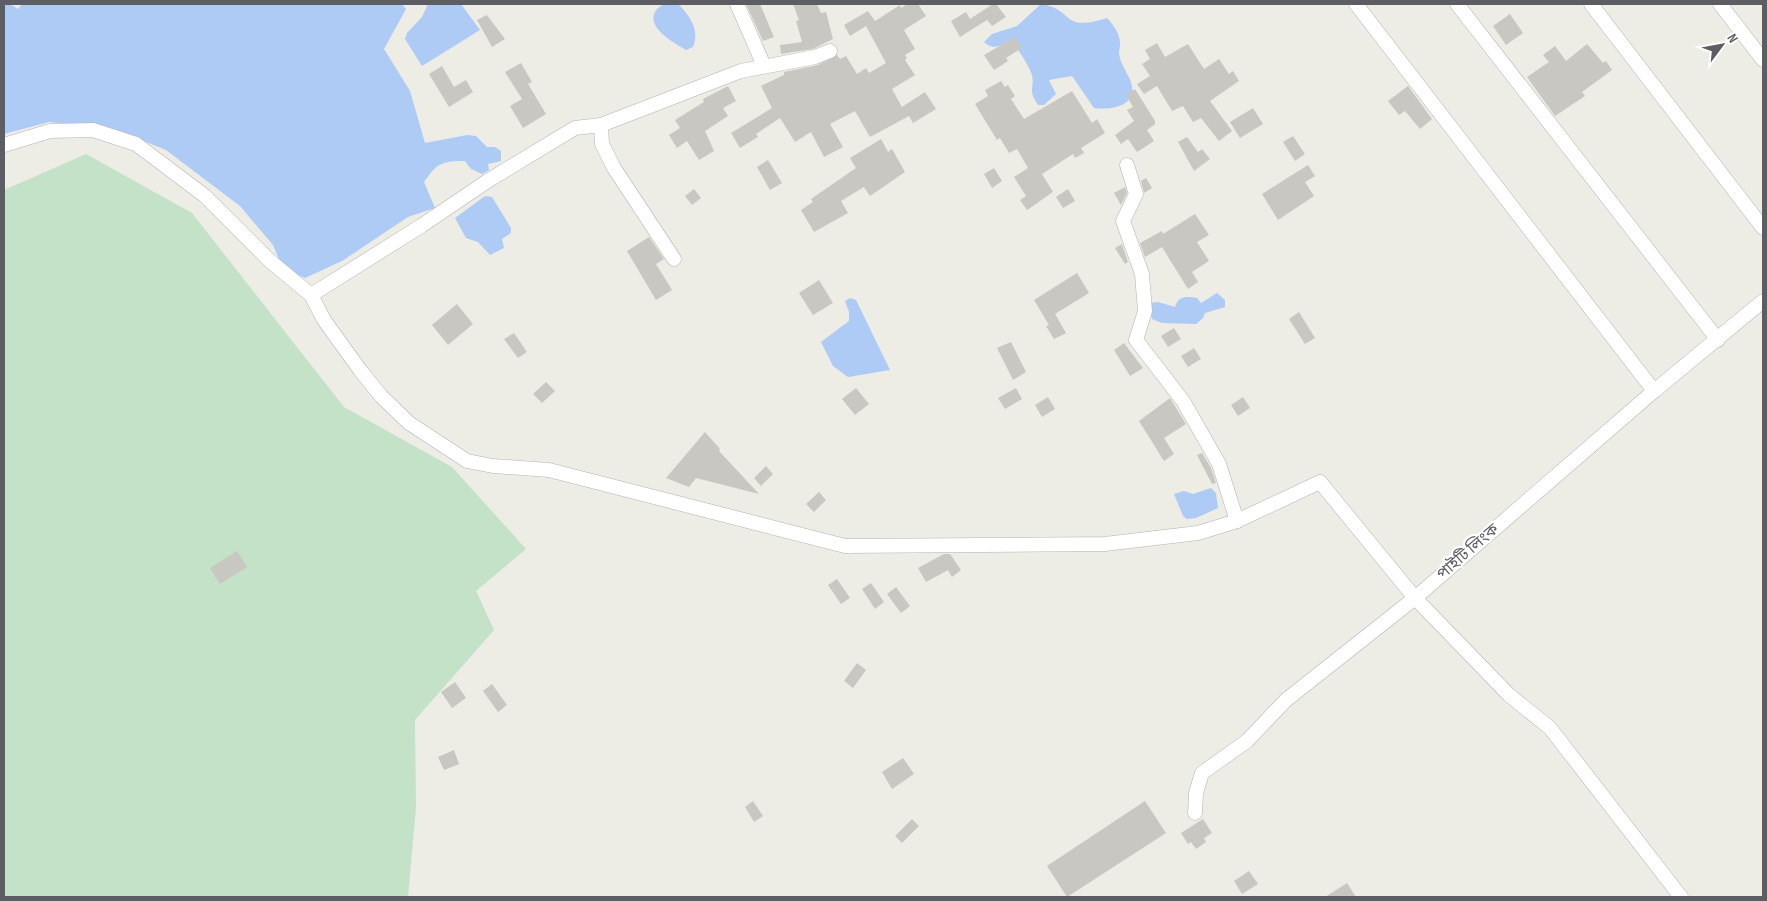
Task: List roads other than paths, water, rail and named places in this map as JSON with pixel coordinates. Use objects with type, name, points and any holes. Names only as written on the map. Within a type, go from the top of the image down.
[{"type":"street","points":[[737,4],[764,66]]},
{"type":"street","points":[[1356,4],[1654,391]]},
{"type":"street","points":[[1457,4],[1718,340]]},
{"type":"street","points":[[1591,4],[1763,228]]},
{"type":"street","points":[[1720,4],[1763,60]]},
{"type":"street","points":[[311,295],[539,149],[576,128],[600,125],[741,71],[815,57],[830,51]]},
{"type":"street","points":[[600,125],[602,144],[614,168],[674,259]]},
{"type":"street","points":[[4,145],[50,131],[93,130],[136,144],[205,196],[270,261],[311,295],[333,334],[381,396],[409,423],[467,461],[493,466],[549,470],[844,546],[1105,544],[1198,533],[1237,521],[1320,482],[1415,598],[1509,695],[1550,728],[1681,897]]},
{"type":"street","points":[[1128,165],[1136,194],[1123,220],[1142,274],[1145,311],[1136,340],[1183,401],[1219,464],[1237,521]]},
{"type":"street","name":"পাইটি লিংক","points":[[1195,813],[1196,793],[1202,773],[1248,740],[1286,700],[1415,598],[1654,391],[1763,301]]},
{"type":"water","points":[[4,4],[10,4],[18,9],[22,4],[402,4],[406,9],[384,49],[410,91],[425,143],[467,135],[476,136],[487,147],[495,147],[501,151],[501,161],[488,164],[489,170],[482,174],[471,169],[465,161],[441,164],[424,182],[435,208],[408,217],[342,261],[305,278],[283,269],[273,245],[240,206],[166,150],[114,129],[49,122],[4,134]]},
{"type":"water","points":[[428,4],[461,4],[480,30],[422,66],[405,39],[407,33],[422,17]]},
{"type":"water","points":[[664,4],[679,5],[687,14],[695,30],[693,47],[686,50],[669,40],[658,29],[653,18],[656,11]]},
{"type":"water","points":[[1041,4],[1059,10],[1074,21],[1082,23],[1107,18],[1109,20],[1119,37],[1120,57],[1132,86],[1130,99],[1120,106],[1094,108],[1072,76],[1049,80],[1056,94],[1044,105],[1038,105],[1032,92],[1033,79],[1031,72],[1015,47],[1006,44],[992,47],[984,42],[992,34],[1017,26]]},
{"type":"water","points":[[485,196],[492,197],[511,228],[511,233],[502,239],[504,248],[490,255],[478,242],[466,238],[455,218]]},
{"type":"water","points":[[1217,293],[1225,300],[1225,307],[1205,313],[1203,318],[1196,324],[1162,323],[1152,319],[1149,303],[1158,302],[1175,307],[1176,303],[1183,298],[1197,298],[1201,303]]},
{"type":"water","points":[[850,298],[856,300],[890,370],[848,377],[833,366],[821,342],[849,321],[849,312],[845,301]]},
{"type":"water","points":[[1211,488],[1216,493],[1218,508],[1196,518],[1187,519],[1183,516],[1174,494],[1184,491],[1193,494]]}]
